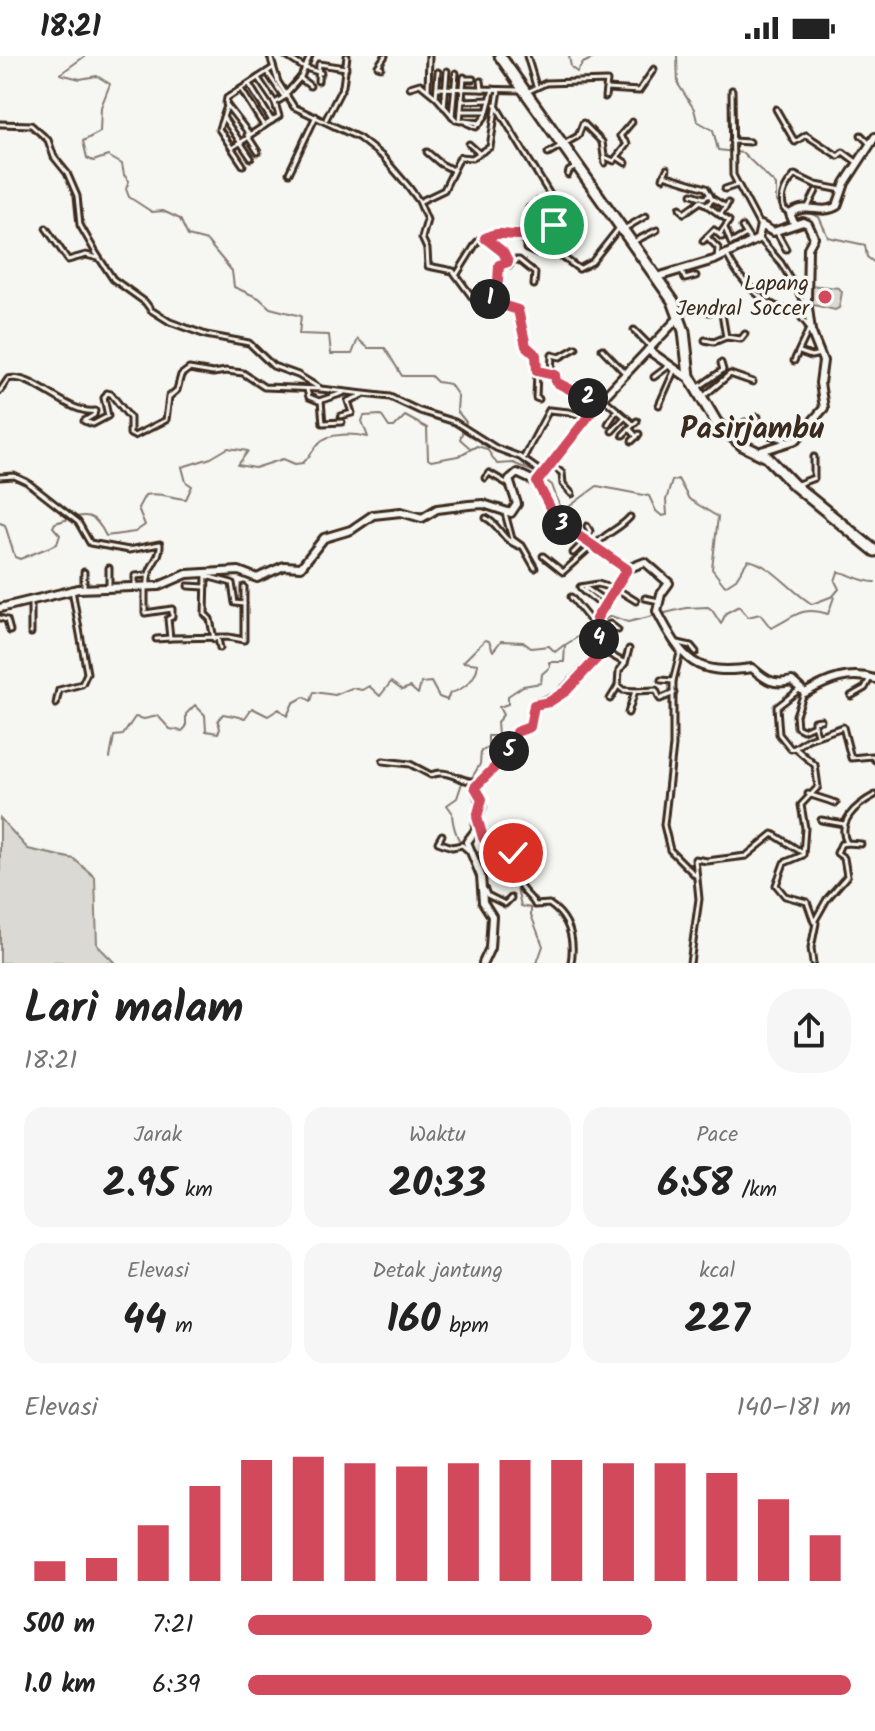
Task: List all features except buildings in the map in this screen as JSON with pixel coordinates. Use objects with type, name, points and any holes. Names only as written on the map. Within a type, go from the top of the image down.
[{"type":"highway","points":[[496,57],[525,91],[676,306],[680,316],[678,367],[716,422],[734,438],[771,461],[794,485],[875,551]]},
{"type":"main road","points":[[657,277],[682,272],[727,255],[759,239],[760,226],[776,231],[808,207],[822,210],[835,208],[873,140]]},
{"type":"main road","points":[[758,452],[791,443],[824,408],[820,383],[823,361],[809,327],[808,248],[814,235],[807,223],[792,218]]},
{"type":"main road","points":[[541,477],[600,401],[680,316]]},
{"type":"main road","points":[[649,349],[678,367]]},
{"type":"main road","points":[[0,608],[72,590],[161,586],[184,575],[241,571],[255,578],[284,566],[303,567],[324,538],[349,531],[376,514],[398,512],[422,518],[437,509],[480,504],[505,513],[514,512],[517,506],[508,484],[509,478],[517,473],[541,477]]},
{"type":"main road","points":[[541,477],[553,516],[627,569]]},
{"type":"main road","points":[[483,963],[490,947],[492,916],[483,902],[473,853],[467,842],[476,830],[482,806],[481,797],[475,789],[478,782],[508,754],[516,732],[530,727],[534,705],[549,702],[566,691],[596,660],[600,649],[597,625],[605,604],[627,569],[643,561],[669,584],[659,601],[658,613],[680,653],[717,671],[750,668],[774,684],[790,681],[802,690],[829,680],[859,675],[872,678]]},
{"type":"street","points":[[270,56],[285,96]]},
{"type":"street","points":[[286,56],[306,69],[321,73]]},
{"type":"street","points":[[275,103],[300,78],[310,56]]},
{"type":"street","points":[[326,119],[340,92],[347,56]]},
{"type":"street","points":[[381,67],[378,66],[385,56]]},
{"type":"street","points":[[428,90],[429,56]]},
{"type":"street","points":[[527,56],[536,86]]},
{"type":"street","points":[[318,81],[321,73],[319,64],[346,68]]},
{"type":"street","points":[[243,165],[219,129],[227,98],[273,68]]},
{"type":"street","points":[[607,89],[639,91],[654,69]]},
{"type":"street","points":[[444,107],[447,71]]},
{"type":"street","points":[[267,72],[294,107],[326,119],[359,138],[383,157],[419,201],[427,220],[422,234],[427,249],[426,264],[438,270],[452,270],[475,301],[480,298],[518,310],[526,346],[536,355],[536,398],[539,399]]},
{"type":"street","points":[[436,97],[438,72]]},
{"type":"street","points":[[452,116],[456,73]]},
{"type":"street","points":[[232,148],[280,115],[258,78]]},
{"type":"street","points":[[300,78],[310,86]]},
{"type":"street","points":[[462,122],[464,78],[473,79]]},
{"type":"street","points":[[429,81],[438,82]]},
{"type":"street","points":[[481,81],[482,89]]},
{"type":"street","points":[[437,88],[525,91],[546,83],[607,81],[605,97]]},
{"type":"street","points":[[296,83],[302,88]]},
{"type":"street","points":[[249,84],[272,121]]},
{"type":"street","points":[[410,87],[418,84],[428,90],[452,116],[462,122],[480,123],[493,89]]},
{"type":"street","points":[[241,89],[264,126]]},
{"type":"street","points":[[419,201],[443,191],[460,157],[472,158],[491,145],[499,90]]},
{"type":"street","points":[[732,90],[731,156],[737,185],[760,226]]},
{"type":"street","points":[[461,101],[490,100]]},
{"type":"street","points":[[456,274],[477,242],[501,232],[519,235],[534,230],[549,233],[573,205],[552,198],[495,104]]},
{"type":"street","points":[[227,106],[258,152]]},
{"type":"street","points":[[776,109],[796,142],[806,135],[838,156],[844,152],[858,163]]},
{"type":"street","points":[[461,111],[487,111]]},
{"type":"street","points":[[289,173],[316,116]]},
{"type":"street","points":[[223,117],[251,158]]},
{"type":"street","points":[[605,157],[613,162],[617,157],[627,144],[620,136],[632,122]]},
{"type":"street","points":[[548,153],[578,136],[583,123],[602,142],[605,163]]},
{"type":"street","points":[[0,124],[31,125],[48,140],[54,157],[67,173],[77,196],[81,226],[113,279],[168,321],[206,335],[240,339],[257,349],[273,366],[298,375],[321,389]]},
{"type":"street","points":[[861,135],[873,140]]},
{"type":"street","points":[[732,143],[750,142]]},
{"type":"street","points":[[469,144],[479,153]]},
{"type":"street","points":[[427,152],[453,170]]},
{"type":"street","points":[[617,157],[626,163]]},
{"type":"street","points":[[568,175],[569,171],[579,166]]},
{"type":"street","points":[[667,169],[663,176],[706,188],[711,197],[727,205],[720,215]]},
{"type":"street","points":[[792,218],[782,201],[785,187],[795,175],[816,185],[843,190]]},
{"type":"street","points":[[725,189],[737,185]]},
{"type":"street","points":[[808,207],[816,191]]},
{"type":"street","points":[[696,197],[711,197]]},
{"type":"street","points":[[696,197],[729,221]]},
{"type":"street","points":[[680,208],[684,213],[696,197]]},
{"type":"street","points":[[706,206],[711,197]]},
{"type":"street","points":[[529,208],[537,202],[546,221],[555,227]]},
{"type":"street","points":[[717,259],[718,248],[705,239],[714,230],[721,235],[733,215]]},
{"type":"street","points":[[519,235],[526,242],[527,250],[535,253],[544,249],[553,250],[579,269],[592,262],[612,234],[646,216]]},
{"type":"street","points":[[742,227],[752,243]]},
{"type":"street","points":[[46,228],[68,260],[93,255],[104,263]]},
{"type":"street","points":[[725,228],[729,232],[728,241],[733,243],[745,235]]},
{"type":"street","points":[[633,242],[657,230]]},
{"type":"street","points":[[776,231],[786,249]]},
{"type":"street","points":[[485,238],[503,252],[509,262]]},
{"type":"street","points":[[759,239],[781,263],[808,307]]},
{"type":"street","points":[[727,255],[734,269],[758,295],[785,312],[796,311],[809,327],[794,361]]},
{"type":"street","points":[[490,301],[498,281],[499,265],[519,260],[535,273],[534,285]]},
{"type":"street","points":[[682,272],[685,279],[696,276]]},
{"type":"street","points":[[676,306],[685,311],[691,308],[710,312],[720,308],[726,337]]},
{"type":"street","points":[[634,330],[649,349]]},
{"type":"street","points":[[705,340],[740,339],[745,334]]},
{"type":"street","points":[[551,374],[552,355],[562,356],[576,348]]},
{"type":"street","points":[[602,349],[625,373]]},
{"type":"street","points":[[800,352],[811,356],[820,354]]},
{"type":"street","points":[[696,390],[723,369],[721,363]]},
{"type":"street","points":[[654,377],[678,367]]},
{"type":"street","points":[[659,405],[678,367]]},
{"type":"street","points":[[0,391],[8,379],[26,379],[40,391],[85,413],[95,411],[84,421],[93,424],[108,415],[103,399],[109,394],[130,418],[130,434],[134,436],[166,420],[169,397],[177,390],[181,375],[189,369],[243,373],[264,387],[321,389],[390,397],[455,422],[494,446],[524,456],[541,477]]},
{"type":"street","points":[[537,371],[555,375],[556,382],[600,401],[635,423],[623,435]]},
{"type":"street","points":[[720,372],[725,378]]},
{"type":"street","points":[[696,390],[735,373],[753,382]]},
{"type":"street","points":[[307,390],[309,397],[321,401],[347,393]]},
{"type":"street","points":[[341,416],[353,413],[348,401],[367,395]]},
{"type":"street","points":[[321,401],[323,422],[342,422]]},
{"type":"street","points":[[524,456],[549,410],[588,418]]},
{"type":"street","points":[[608,424],[617,410]]},
{"type":"street","points":[[612,431],[625,417]]},
{"type":"street","points":[[758,417],[752,422],[757,427],[791,443]]},
{"type":"street","points":[[734,438],[746,423],[753,429],[757,427]]},
{"type":"street","points":[[629,428],[638,435],[632,441]]},
{"type":"street","points":[[794,485],[813,480],[814,457]]},
{"type":"street","points":[[552,465],[562,473],[563,484],[572,494]]},
{"type":"street","points":[[485,478],[489,473],[508,484]]},
{"type":"street","points":[[0,477],[23,479],[69,514],[87,541],[94,544],[129,550],[160,544],[160,551],[147,575],[145,613],[172,609],[172,617],[168,619],[170,638]]},
{"type":"street","points":[[505,513],[512,539],[523,547],[535,568]]},
{"type":"street","points":[[573,553],[620,527],[630,517]]},
{"type":"street","points":[[486,518],[495,524],[502,537],[523,547]]},
{"type":"street","points":[[543,556],[563,572],[589,544],[587,526]]},
{"type":"street","points":[[109,568],[109,589]]},
{"type":"street","points":[[84,572],[84,589]]},
{"type":"street","points":[[220,648],[210,619],[205,614],[206,574],[232,583],[235,603],[244,604]]},
{"type":"street","points":[[135,587],[135,576],[147,575]]},
{"type":"street","points":[[605,604],[580,587],[595,584],[614,588],[636,601]]},
{"type":"street","points":[[188,586],[205,587]]},
{"type":"street","points":[[156,639],[245,639],[244,587]]},
{"type":"street","points":[[56,704],[59,689],[81,685],[87,673],[72,590]]},
{"type":"street","points":[[571,597],[597,625],[610,624],[618,630]]},
{"type":"street","points":[[645,598],[659,601]]},
{"type":"street","points":[[30,599],[31,633]]},
{"type":"street","points":[[0,618],[7,620],[10,631]]},
{"type":"street","points":[[675,642],[691,646],[696,652]]},
{"type":"street","points":[[600,649],[625,663]]},
{"type":"street","points":[[610,699],[618,686],[619,671],[629,649]]},
{"type":"street","points":[[680,653],[673,681],[673,746],[665,796],[665,835],[670,850],[695,875]]},
{"type":"street","points":[[851,696],[865,688],[872,678]]},
{"type":"street","points":[[661,680],[673,681]]},
{"type":"street","points":[[618,686],[625,690],[656,690],[660,699],[674,693]]},
{"type":"street","points":[[802,690],[797,727],[803,730],[814,725],[814,721],[821,720]]},
{"type":"street","points":[[802,690],[777,707],[779,734],[791,749],[843,727],[851,758],[872,756],[875,760]]},
{"type":"street","points":[[628,713],[635,691]]},
{"type":"street","points":[[814,725],[818,736]]},
{"type":"street","points":[[795,748],[817,767],[815,780],[818,787],[808,794],[800,809],[805,828],[803,853]]},
{"type":"street","points":[[383,761],[411,765],[430,775],[442,771],[461,780],[478,782]]},
{"type":"street","points":[[808,794],[836,803]]},
{"type":"street","points":[[847,843],[842,834],[844,824],[857,805],[875,795]]},
{"type":"street","points":[[477,817],[484,840],[500,840],[510,847],[520,885],[535,905],[549,904],[563,916],[571,933],[571,963]]},
{"type":"street","points":[[821,820],[844,824]]},
{"type":"street","points":[[442,835],[438,842],[452,847],[462,845],[473,853]]},
{"type":"street","points":[[690,963],[699,899],[695,859],[709,861],[746,856],[771,835],[803,853]]},
{"type":"street","points":[[813,963],[811,948],[816,919],[827,899],[847,876],[844,858],[837,853],[841,844],[861,844]]},
{"type":"street","points":[[803,853],[781,866],[776,885],[785,896],[807,902],[814,922],[816,919]]},
{"type":"street","points":[[482,888],[487,895],[505,904],[511,898]]},
{"type":"shaded area","name":"Lapang Jendral Soccer","points":[[809,285],[839,288],[842,292],[839,308],[835,310],[809,304]]},
{"type":"shaded area","points":[[0,818],[28,849],[74,859],[95,877],[97,945],[115,963],[0,963]]},
{"type":"waterway","points":[[85,56],[60,74],[80,79],[97,76],[110,84],[101,107],[100,132],[83,141],[87,158],[93,161],[108,156],[122,164],[129,181],[126,189],[129,197],[152,212],[163,211],[180,219],[188,236],[207,241],[232,271],[234,287],[259,298],[270,308],[301,316],[299,334],[329,335],[331,354],[352,354],[358,339],[368,348],[385,348],[402,376],[431,376],[437,382],[450,384],[458,396],[457,411],[466,422],[460,439],[470,448]]},
{"type":"waterway","points":[[569,56],[571,67],[577,72],[583,63],[598,56]]},
{"type":"waterway","points":[[677,56],[678,84],[694,109],[697,121],[713,130],[718,150],[743,153],[776,185],[776,200],[787,217]]},
{"type":"waterway","points":[[794,215],[809,213],[819,217],[828,237],[865,245],[867,257],[875,263]]},
{"type":"waterway","points":[[0,523],[5,525],[15,557],[20,559],[57,544],[60,535],[53,527],[55,523],[72,518],[91,517],[106,536],[135,532],[145,525],[138,508],[145,495],[186,499],[192,486],[186,482],[182,467],[211,458],[228,448],[248,451],[238,465],[255,468],[283,459],[295,464],[303,463],[323,439],[335,435],[368,437],[362,421],[364,416],[381,415],[389,427],[394,427],[405,416],[427,428],[428,459],[431,461],[458,456],[477,446],[487,449],[497,464],[513,463],[539,474]]},
{"type":"waterway","points":[[544,479],[552,485],[560,507],[566,509],[597,486],[649,496],[662,516],[667,515],[666,500],[672,481],[678,479],[689,499],[718,517],[712,569],[725,586],[736,579],[748,560],[766,567],[812,604],[833,596],[839,589],[835,581],[838,572],[875,582]]},
{"type":"waterway","points":[[600,622],[611,616],[628,622],[686,608],[708,607],[721,624],[726,613],[739,606],[748,617],[760,614],[771,628],[804,612],[828,614],[834,597]]},
{"type":"waterway","points":[[470,781],[480,764],[481,751],[488,748],[488,736],[498,736],[497,722],[503,715],[499,707],[508,704],[508,696],[523,686],[541,683],[542,674],[550,667],[549,662],[564,662],[565,645],[595,626]]},
{"type":"waterway","points":[[110,758],[114,736],[123,735],[135,717],[158,716],[170,729],[182,731],[186,727],[186,714],[195,705],[205,715],[206,731],[218,733],[218,720],[223,714],[245,718],[252,708],[268,716],[279,709],[287,716],[293,703],[304,697],[311,701],[314,692],[335,695],[352,688],[362,690],[369,686],[380,696],[391,682],[402,690],[410,687],[418,694],[421,683],[431,682],[439,697],[447,700],[450,693],[464,687],[475,675],[478,664],[463,662],[485,640],[489,641],[493,651],[501,641],[523,642],[531,648],[549,646],[555,652],[564,645]]},
{"type":"waterway","points":[[463,780],[457,798],[447,805],[452,812],[459,840],[470,853]]},
{"type":"waterway","points":[[476,853],[496,849],[499,872],[517,888],[521,906],[531,908],[543,946],[537,963]]},
{"type":"place","name":"Lapang Jendral Soccer","points":[[825,297]]},
{"type":"district","name":"Pasirjambu","points":[[752,430]]},
{"type":"route","points":[[513,853],[504,842],[486,841],[481,835],[477,817],[482,799],[475,787],[508,754],[516,732],[530,727],[534,705],[549,702],[566,691],[599,656],[600,631],[595,621],[627,569],[557,521],[537,482],[598,404],[556,382],[555,375],[537,371],[536,355],[526,346],[518,310],[490,301],[498,281],[499,265],[508,262],[503,252],[485,238],[501,232],[519,235],[534,230],[547,234],[554,225]]}]
